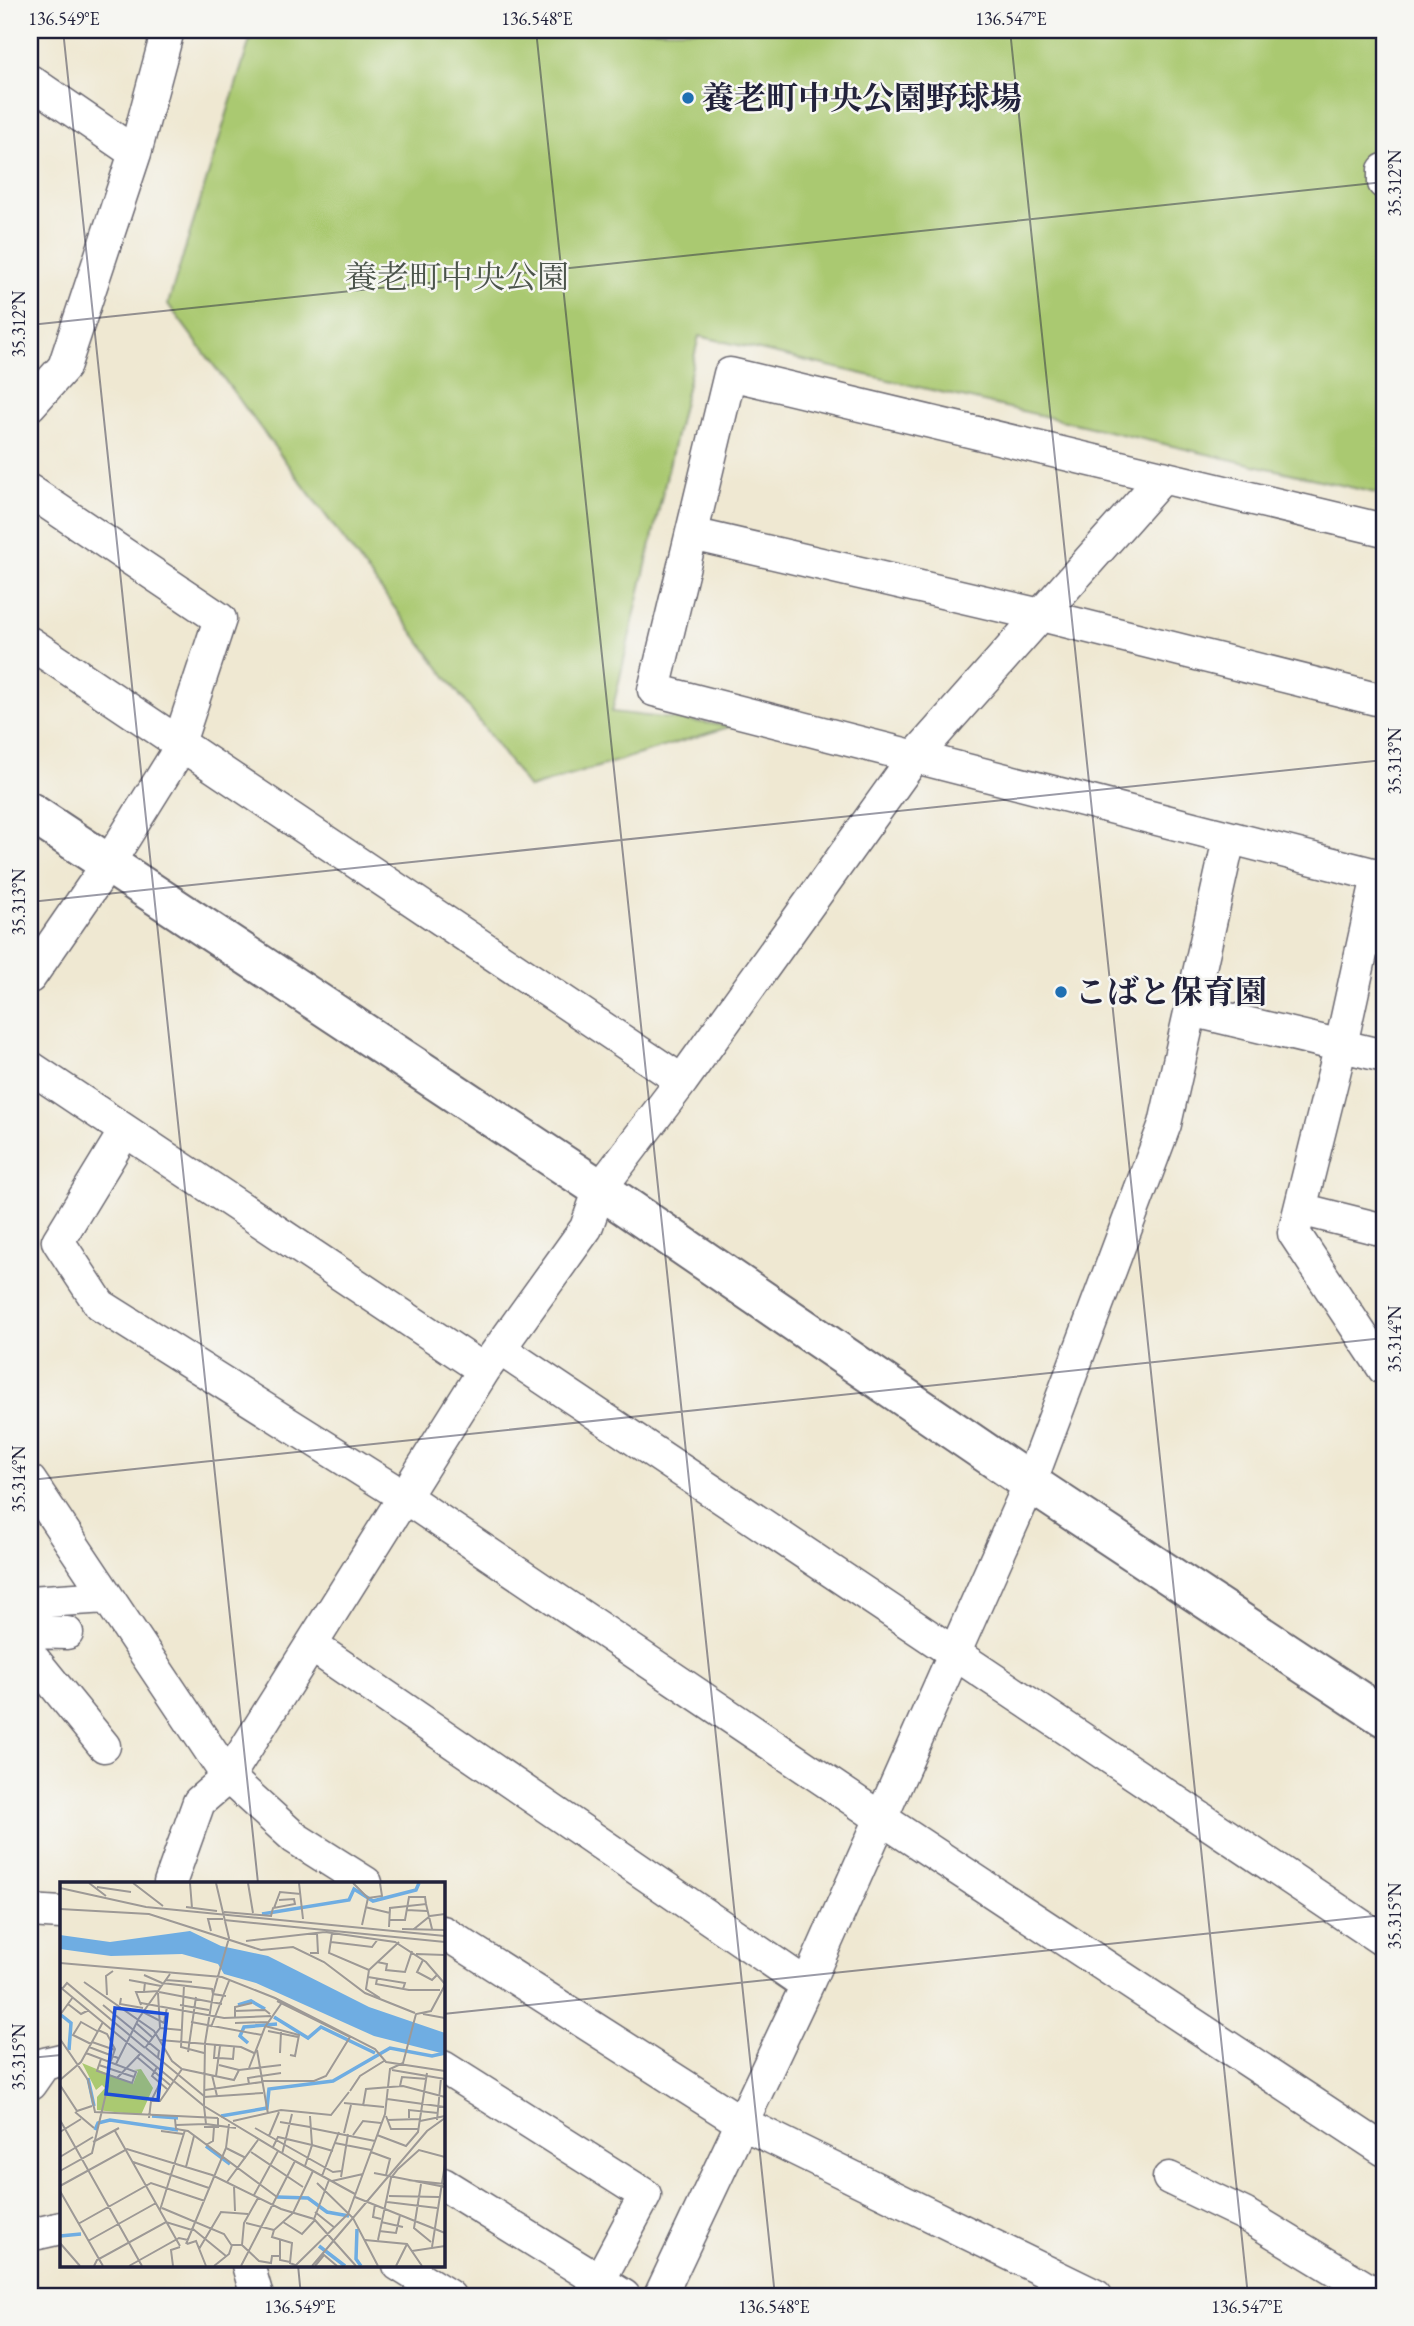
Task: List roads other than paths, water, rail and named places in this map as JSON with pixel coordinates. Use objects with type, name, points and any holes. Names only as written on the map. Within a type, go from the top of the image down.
[{"type":"street","points":[[30,405],[64,368],[135,153],[168,30]]},
{"type":"street","points":[[30,81],[135,153]]},
{"type":"street","points":[[1384,170],[1384,183]]},
{"type":"street","points":[[1384,530],[730,374],[654,690],[913,759],[1381,877],[1294,1233],[1384,1369]]},
{"type":"street","points":[[170,1882],[200,1802],[228,1776],[492,1359],[586,1228],[600,1189],[682,1081],[913,759],[1163,477]]},
{"type":"street","points":[[30,491],[220,619],[174,758],[108,864],[30,977]]},
{"type":"street","points":[[692,534],[1041,615],[1384,701]]},
{"type":"street","points":[[30,643],[682,1081]]},
{"type":"street","points":[[30,812],[600,1189],[1030,1483],[1384,1717]]},
{"type":"street","points":[[660,2296],[744,2124],[1030,1483],[1165,1124],[1228,839]]},
{"type":"street","points":[[1191,1010],[1384,1056]]},
{"type":"street","points":[[30,1067],[953,1655],[1384,1941]]},
{"type":"street","points":[[125,1130],[58,1241],[100,1305],[406,1498],[882,1819],[1384,2150]]},
{"type":"street","points":[[1300,1209],[1384,1230]]},
{"type":"street","points":[[30,1481],[228,1776],[295,1838],[364,1882]]},
{"type":"street","points":[[30,1602],[106,1597]]},
{"type":"street","points":[[30,1632],[67,1633]]},
{"type":"street","points":[[311,1645],[807,1985]]},
{"type":"street","points":[[30,1655],[104,1746]]},
{"type":"street","points":[[30,1911],[60,1913]]},
{"type":"street","points":[[444,1933],[744,2124],[1096,2296]]},
{"type":"street","points":[[30,2084],[44,2064],[60,2060]]},
{"type":"street","points":[[444,2068],[645,2195],[612,2287],[444,2185]]},
{"type":"street","points":[[1169,2178],[1244,2214],[1373,2284]]},
{"type":"street","points":[[30,2235],[60,2228]]},
{"type":"street","points":[[248,2266],[257,2296]]},
{"type":"street","points":[[401,2266],[449,2296]]},
{"type":"place","name":"養老町中央公園野球場","points":[[688,98]]},
{"type":"place","name":"こばと保育園","points":[[1061,992]]},
{"type":"park label","name":"養老町中央公園","points":[[457,277]]}]
